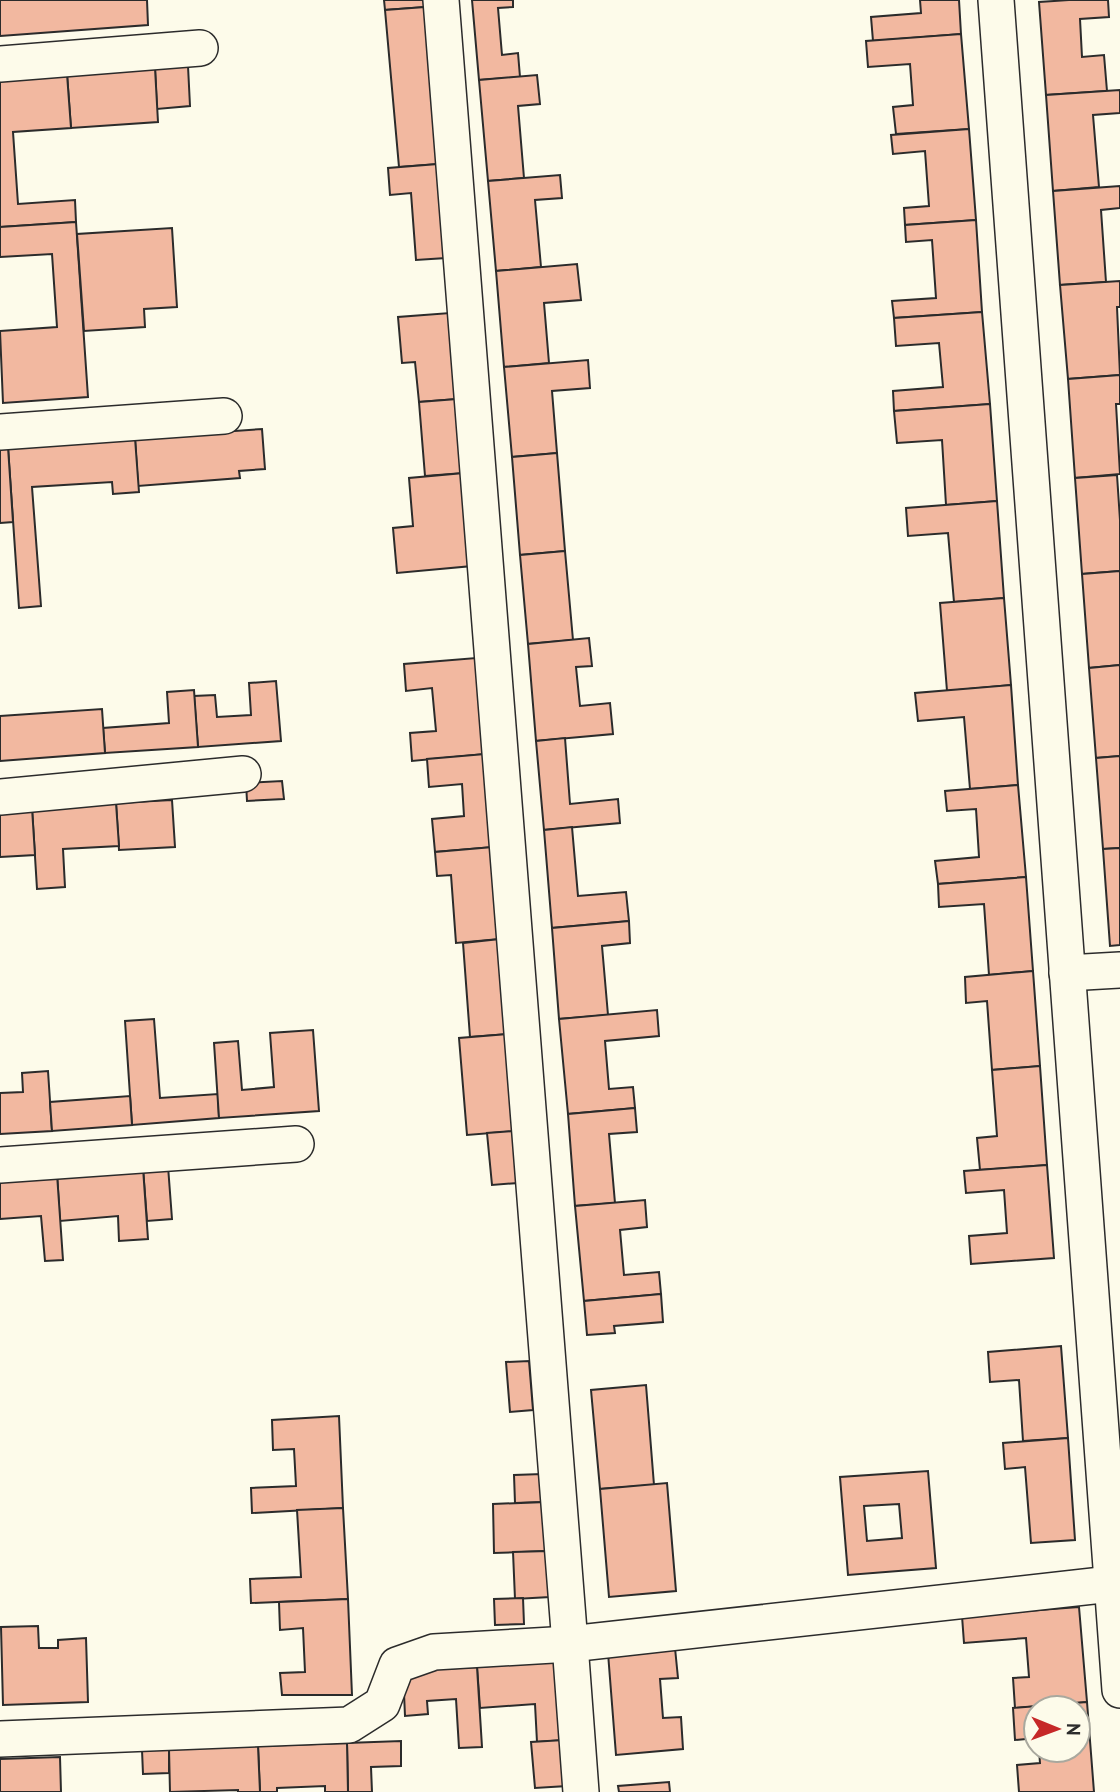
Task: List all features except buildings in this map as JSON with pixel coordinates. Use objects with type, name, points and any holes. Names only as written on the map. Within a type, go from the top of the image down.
[{"type":"street","points":[[441,0],[581,1792]]},
{"type":"street","points":[[996,0],[1120,1690]]},
{"type":"street","points":[[0,64],[200,48]]},
{"type":"street","points":[[0,432],[224,416]]},
{"type":"street","points":[[0,797],[243,774]]},
{"type":"street","points":[[1066,973],[1120,970]]},
{"type":"street","points":[[0,1165],[296,1144]]},
{"type":"street","points":[[0,1738],[349,1725],[382,1704],[397,1665],[433,1652],[570,1644],[1111,1584]]}]
